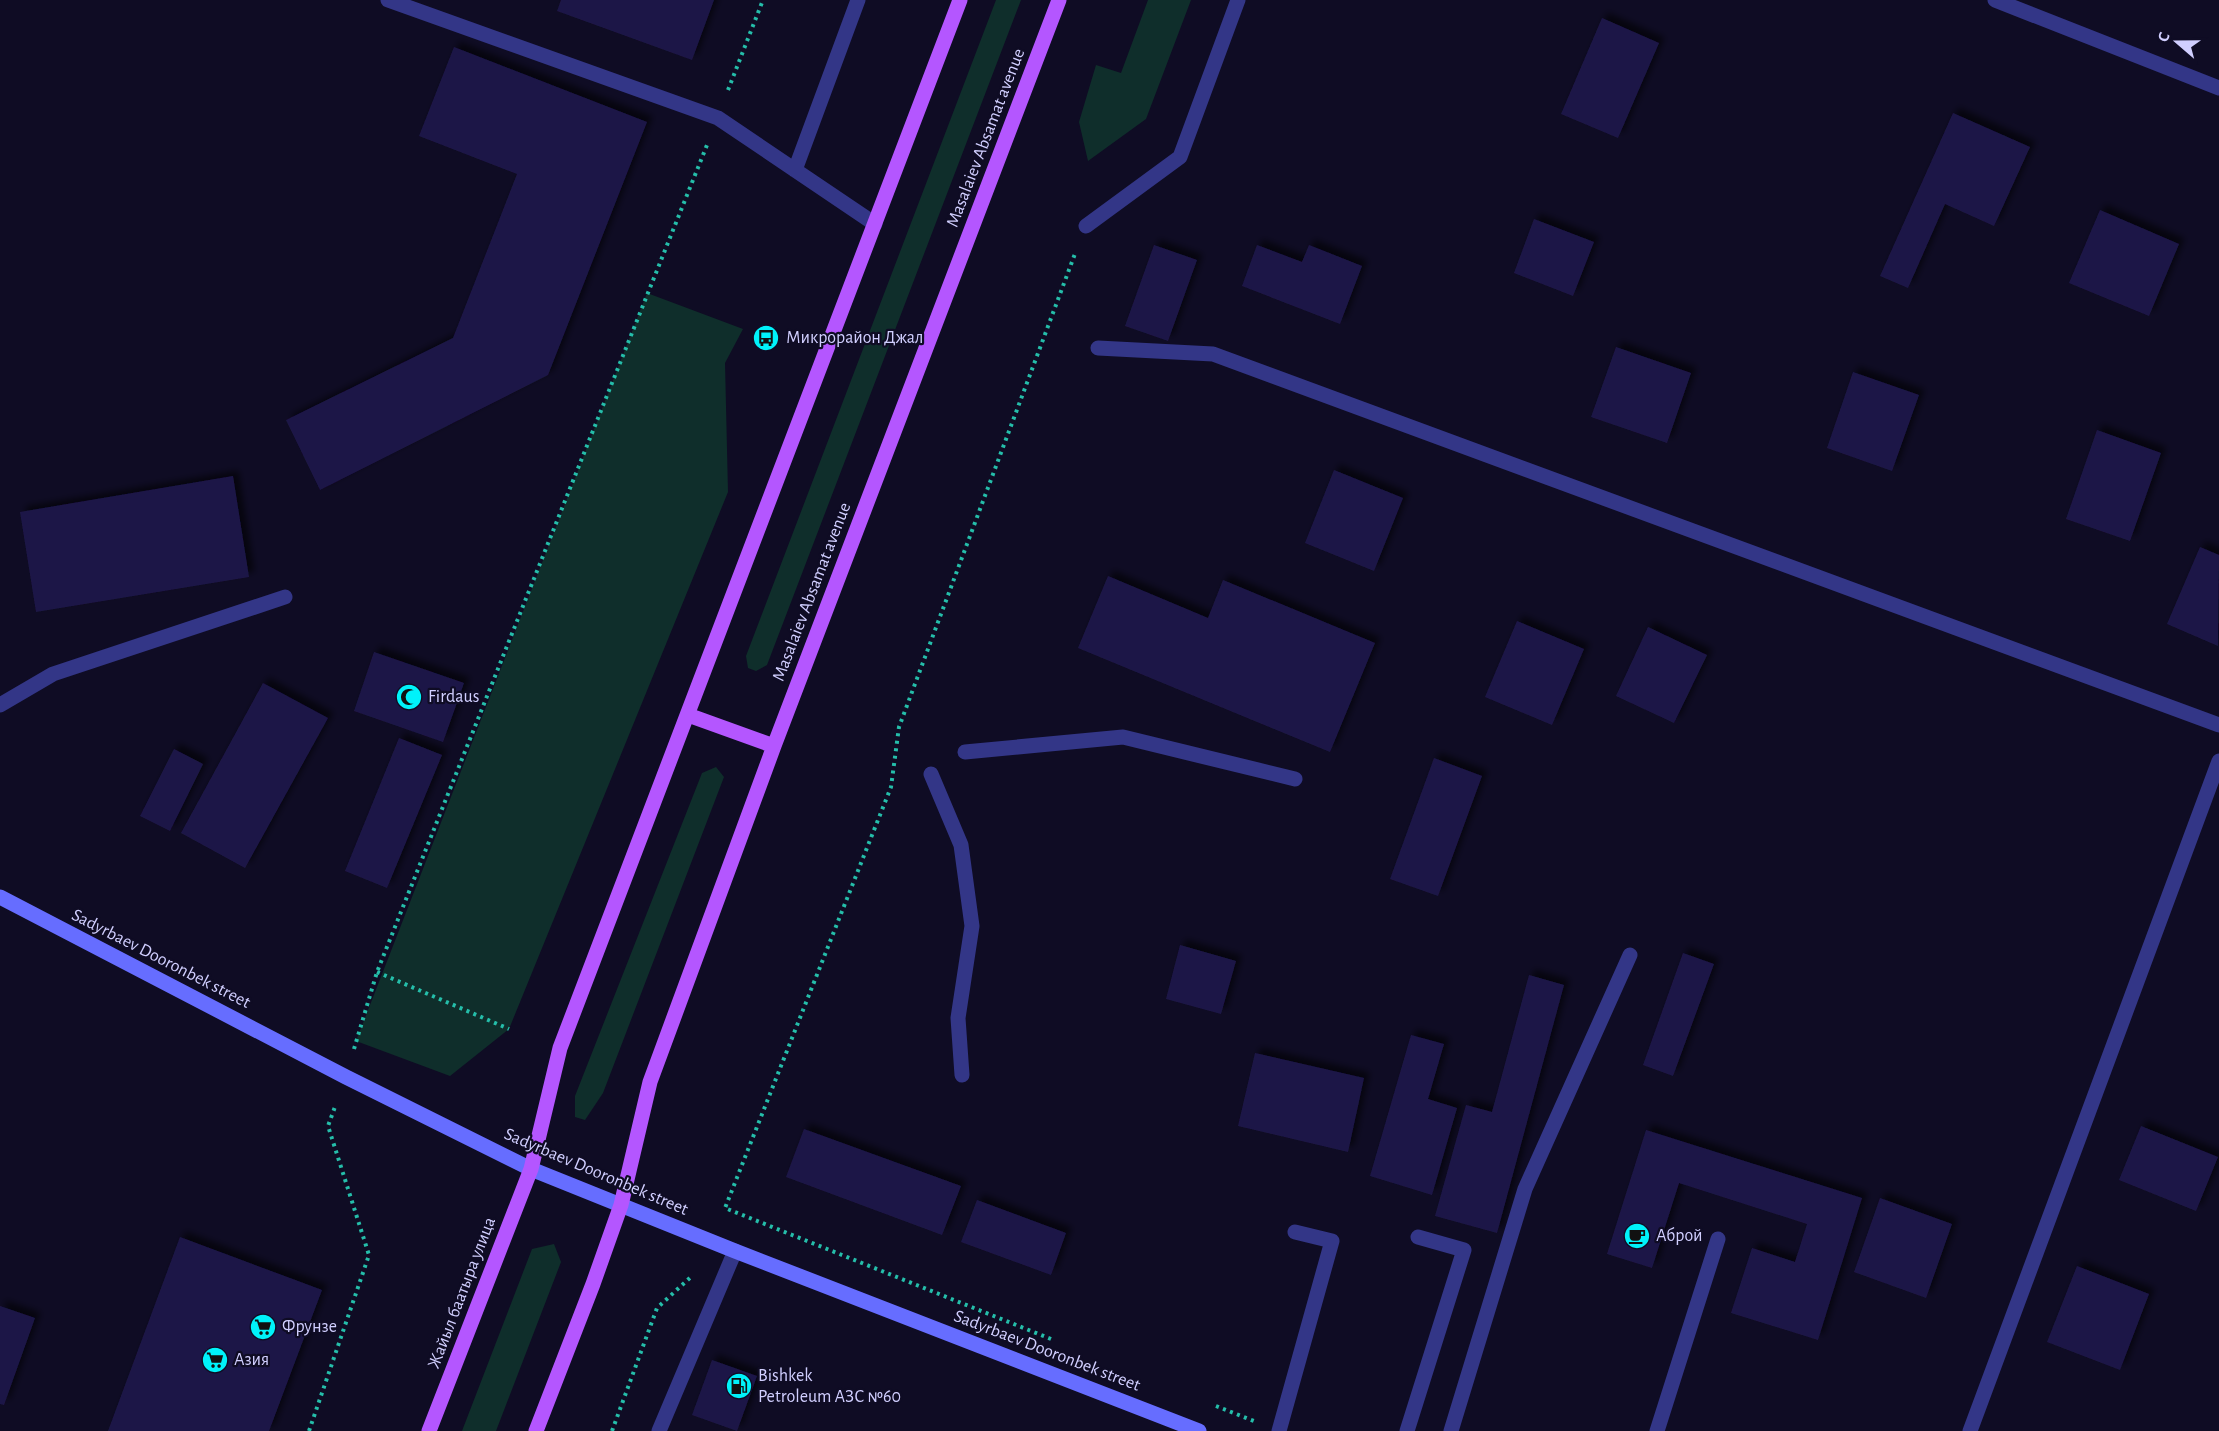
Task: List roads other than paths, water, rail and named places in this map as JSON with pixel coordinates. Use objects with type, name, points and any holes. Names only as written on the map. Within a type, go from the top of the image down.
[{"type":"main road","points":[[531,1169],[560,1048],[960,0]]},
{"type":"main road","name":"Masalaiev Absamat avenue","points":[[621,1205],[650,1082],[774,746],[1059,0]]},
{"type":"main road","points":[[687,715],[774,746]]},
{"type":"main road","name":"Sadyrbaev Dooronbek street","points":[[0,897],[346,1077],[531,1169],[735,1251],[1199,1431]]},
{"type":"main road","name":"Жайыл баатыра улица","points":[[429,1431],[531,1169]]},
{"type":"main road","points":[[536,1431],[621,1205]]},
{"type":"street","points":[[388,0],[717,118],[875,224]]},
{"type":"street","points":[[795,170],[858,0]]},
{"type":"street","points":[[1086,226],[1180,157],[1238,0]]},
{"type":"street","points":[[1995,0],[2219,88]]},
{"type":"street","points":[[1098,348],[1213,354],[2219,725]]},
{"type":"street","points":[[0,705],[53,674],[285,597]]},
{"type":"street","points":[[965,752],[1123,737],[1295,779]]},
{"type":"street","points":[[1970,1431],[2219,761]]},
{"type":"street","points":[[931,774],[961,845],[972,926],[958,1018],[962,1075]]},
{"type":"street","points":[[1451,1431],[1525,1189],[1630,955]]},
{"type":"street","points":[[1279,1431],[1332,1241],[1295,1232]]},
{"type":"street","points":[[1407,1431],[1464,1250],[1418,1237]]},
{"type":"street","points":[[1657,1431],[1718,1239]]},
{"type":"street","points":[[659,1431],[735,1251]]},
{"type":"place","name":"Микрорайон Джал","points":[[766,338]]},
{"type":"place","name":"Firdaus","points":[[409,697]]},
{"type":"place","name":"Аброй","points":[[1637,1236]]},
{"type":"place","name":"Фрунзе","points":[[263,1327]]},
{"type":"place","name":"Азия","points":[[215,1360]]},
{"type":"place","name":"Bishkek Petroleum АЗС №60","points":[[739,1386]]}]
